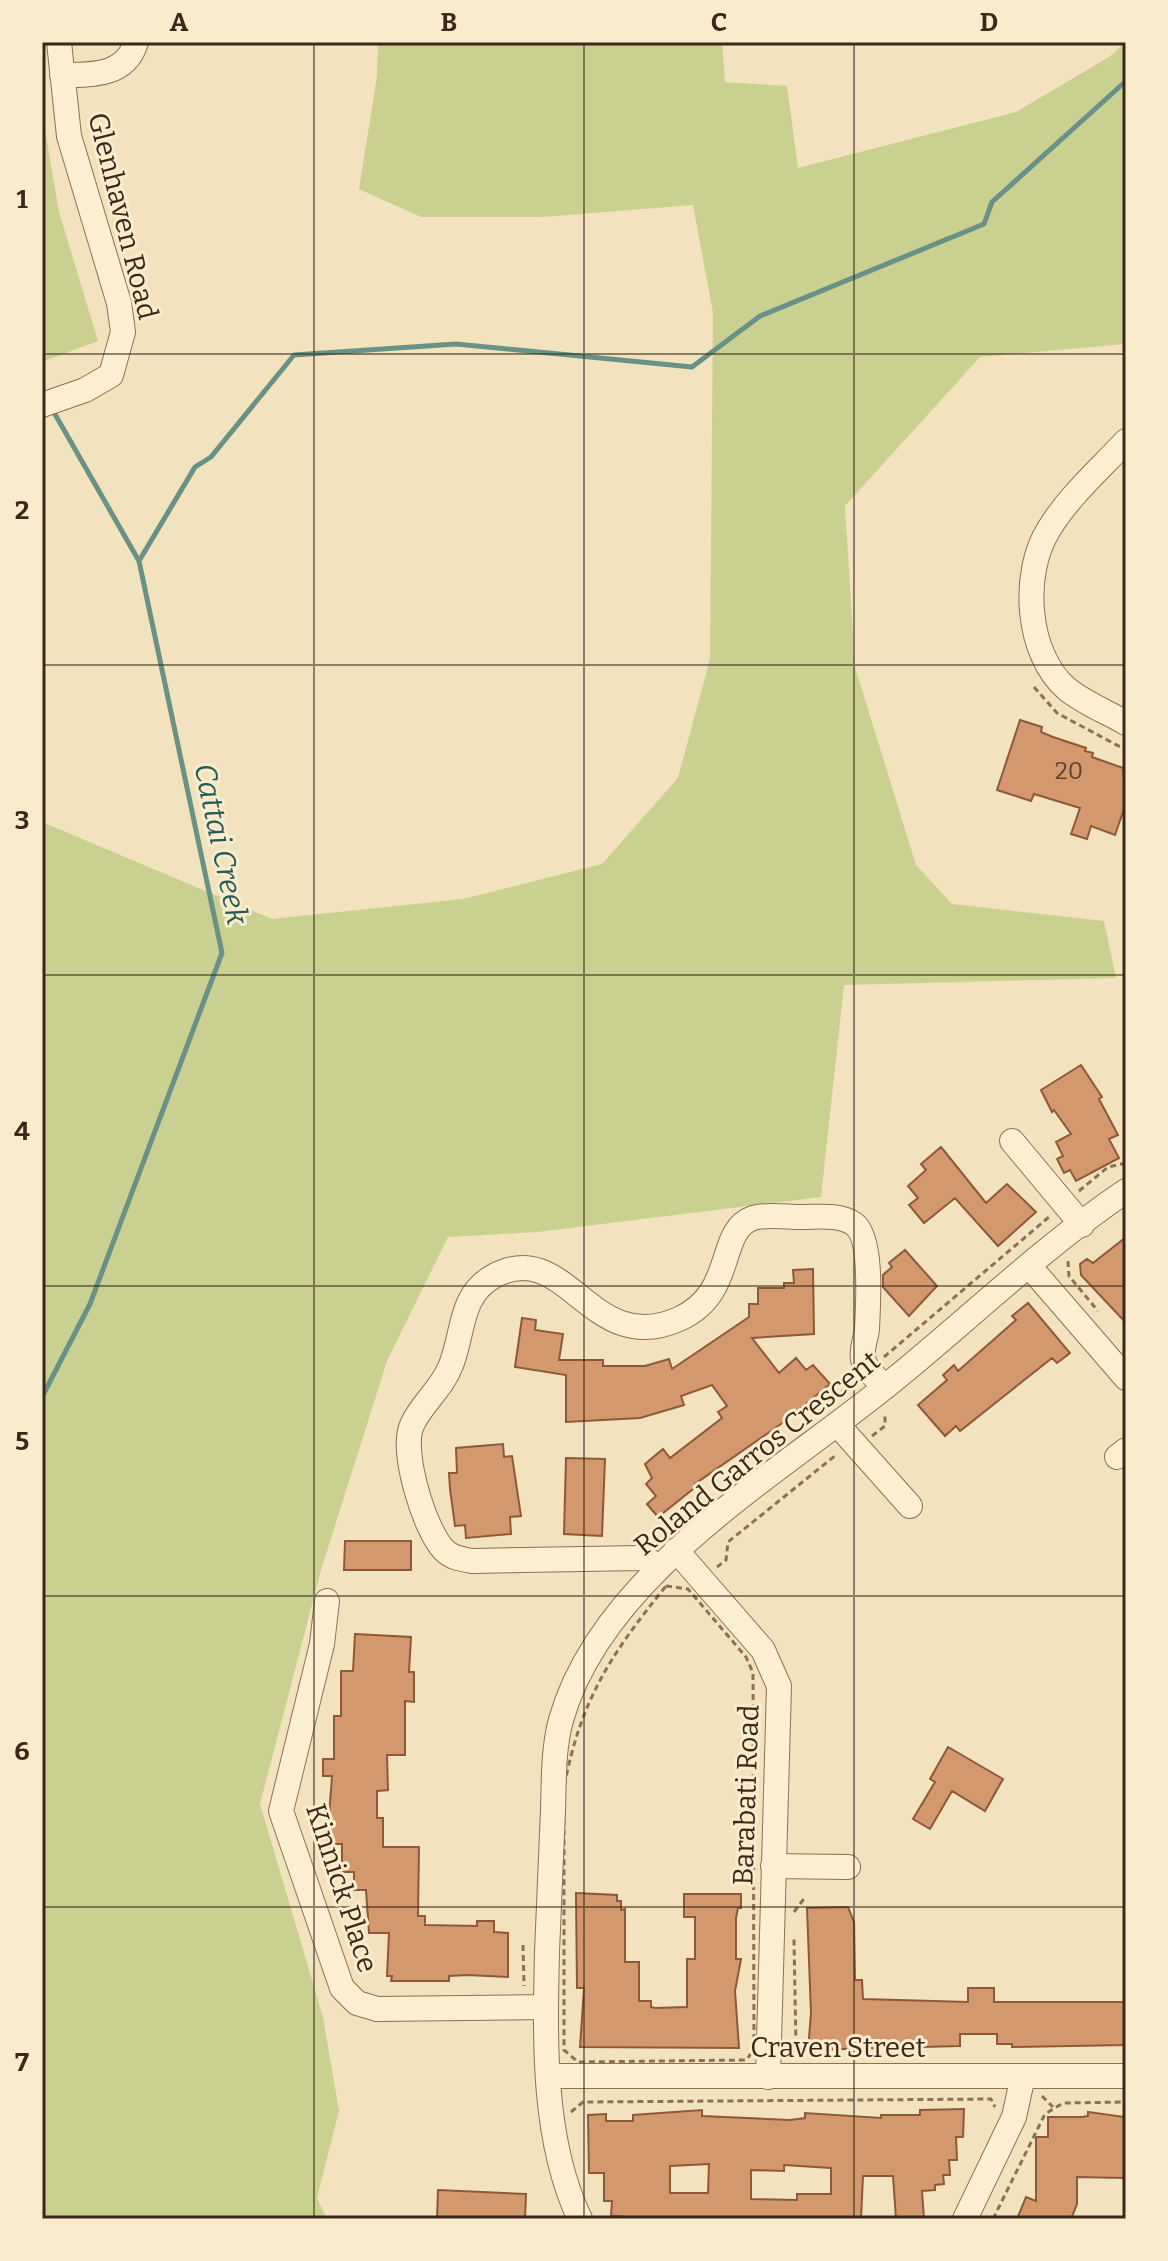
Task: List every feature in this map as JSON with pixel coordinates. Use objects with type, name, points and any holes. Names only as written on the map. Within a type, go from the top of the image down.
[{"type":"street","name":"Glenhaven Road","points":[[44,405],[85,390],[111,375],[123,332],[119,303],[69,136],[59,42]]},
{"type":"street","points":[[62,75],[109,72],[125,63],[136,42]]},
{"type":"street","points":[[1126,441],[1047,531],[1036,557],[1033,587],[1038,644],[1055,676],[1083,700],[1126,723]]},
{"type":"street","points":[[1012,1141],[1082,1225]]},
{"type":"street","name":"Roland Garros Crescent","points":[[580,2219],[557,2155],[546,2007],[555,1750],[561,1720],[602,1634],[668,1558],[1126,1191]]},
{"type":"street","points":[[668,1558],[472,1561],[451,1556],[438,1542],[408,1460],[408,1435],[412,1423],[449,1371],[465,1307],[485,1281],[510,1269],[543,1270],[560,1279],[586,1304],[615,1322],[632,1326],[664,1325],[689,1314],[713,1293],[723,1273],[732,1235],[741,1224],[758,1217],[843,1218],[858,1227],[866,1243],[867,1330],[862,1355],[868,1370],[885,1387]]},
{"type":"street","points":[[1030,1267],[1126,1378]]},
{"type":"street","points":[[837,1424],[910,1506]]},
{"type":"street","name":"Barabati Road","points":[[668,1558],[763,1650],[779,1686],[768,2077]]},
{"type":"street","name":"Kinnick Place","points":[[327,1601],[322,1644],[281,1811],[342,1988],[357,2003],[377,2009],[546,2007]]},
{"type":"street","points":[[773,1866],[848,1867]]},
{"type":"street","name":"Craven Street","points":[[551,2076],[1126,2076]]},
{"type":"street","points":[[965,2219],[1014,2117],[1023,2076]]},
{"type":"path","points":[[1116,481],[1126,481]]},
{"type":"path","points":[[1067,1257],[1069,1276],[1107,1322]]},
{"type":"path","points":[[695,1584],[746,1657],[753,1673],[754,2050],[746,2060],[578,2062],[564,2050],[564,1787],[571,1751],[589,1696],[618,1646],[666,1586],[695,1584],[726,1560],[728,1542],[835,1455],[847,1456],[885,1426],[885,1413]]},
{"type":"path","points":[[794,1912],[806,1896]]},
{"type":"path","points":[[790,2053],[796,2047],[794,1927]]},
{"type":"path","points":[[583,2102],[991,2099],[999,2115]]},
{"type":"path","points":[[993,2219],[1045,2114],[1063,2103],[1126,2102]]},
{"type":"green space","points":[[378,42],[722,42],[725,82],[787,86],[798,168],[1016,112],[1109,57],[1126,42],[1126,344],[980,357],[845,506],[855,667],[916,865],[952,904],[1104,921],[1116,978],[844,985],[821,1197],[538,1232],[448,1237],[387,1361],[321,1570],[260,1804],[323,2017],[339,2111],[317,2198],[327,2219],[42,2219],[42,822],[272,919],[463,899],[602,864],[678,778],[710,659],[713,313],[693,205],[543,217],[421,217],[359,189],[377,76]]},
{"type":"green space","points":[[42,112],[59,212],[98,341],[42,362]]},
{"type":"building","points":[[1020,720],[1042,727],[1041,732],[1086,748],[1085,751],[1093,753],[1092,757],[1123,768],[1126,803],[1115,835],[1091,826],[1087,839],[1071,834],[1080,808],[1034,794],[1031,801],[997,790]]},
{"type":"building","points":[[1081,1065],[1102,1097],[1099,1099],[1118,1135],[1109,1139],[1119,1158],[1076,1181],[1070,1170],[1064,1173],[1057,1159],[1063,1156],[1056,1142],[1071,1134],[1054,1110],[1052,1112],[1041,1090]]},
{"type":"building","points":[[941,1147],[986,1203],[1007,1184],[1036,1212],[998,1246],[955,1198],[924,1223],[909,1205],[918,1198],[908,1186],[926,1170],[921,1164]]},
{"type":"building","points":[[1126,1237],[1126,1323],[1081,1275],[1080,1264],[1087,1259],[1093,1263]]},
{"type":"building","points":[[905,1250],[937,1286],[909,1316],[883,1287],[883,1275],[892,1267],[889,1263]]},
{"type":"building","points":[[813,1269],[814,1334],[752,1338],[779,1373],[796,1358],[806,1370],[813,1365],[830,1384],[788,1419],[695,1484],[697,1486],[658,1517],[647,1504],[656,1496],[646,1484],[652,1478],[645,1464],[663,1449],[670,1458],[722,1418],[718,1412],[727,1406],[712,1385],[681,1396],[684,1405],[640,1418],[566,1422],[566,1375],[515,1367],[522,1318],[536,1320],[535,1330],[563,1334],[559,1360],[603,1360],[603,1366],[645,1366],[669,1359],[672,1369],[749,1317],[749,1304],[758,1304],[758,1288],[784,1288],[784,1283],[794,1283],[793,1270]]},
{"type":"building","points":[[1028,1303],[1070,1353],[1057,1363],[1052,1358],[960,1431],[956,1426],[945,1436],[918,1405],[947,1380],[943,1375],[954,1365],[958,1371],[1016,1320],[1012,1316]]},
{"type":"building","points":[[503,1444],[504,1457],[512,1456],[521,1516],[510,1517],[511,1534],[466,1538],[465,1525],[455,1526],[450,1489],[449,1473],[457,1473],[456,1448]]},
{"type":"building","points":[[566,1458],[605,1459],[602,1536],[564,1534]]},
{"type":"building","points":[[345,1541],[411,1541],[411,1570],[344,1570]]},
{"type":"building","points":[[355,1634],[411,1637],[409,1672],[414,1672],[414,1702],[405,1701],[405,1755],[387,1755],[388,1790],[377,1791],[377,1818],[383,1818],[383,1847],[419,1847],[418,1916],[425,1916],[425,1925],[477,1926],[477,1921],[494,1921],[494,1932],[508,1933],[508,1977],[467,1975],[449,1976],[449,1981],[391,1981],[392,1976],[387,1976],[389,1933],[369,1933],[366,1890],[354,1890],[354,1872],[342,1872],[342,1844],[327,1844],[332,1776],[323,1776],[323,1759],[334,1759],[334,1716],[341,1716],[341,1671],[353,1671]]},
{"type":"building","points":[[948,1747],[1003,1779],[985,1811],[952,1791],[930,1829],[913,1819],[935,1782],[930,1779]]},
{"type":"building","points":[[576,1893],[617,1895],[621,1910],[625,1909],[625,1962],[639,1962],[639,2001],[651,2001],[651,2007],[655,2008],[687,2007],[687,1959],[695,1959],[695,1917],[684,1917],[684,1894],[741,1894],[741,1908],[738,1908],[736,1918],[736,1959],[741,1959],[735,1991],[739,2048],[580,2047],[584,1988],[577,1988]]},
{"type":"building","points":[[848,1907],[854,1922],[855,1980],[862,1980],[863,1999],[968,2002],[968,1988],[994,1988],[994,2002],[1125,2002],[1125,2045],[1012,2047],[1012,2044],[997,2044],[997,2034],[960,2034],[960,2046],[808,2050],[811,2013],[807,1908]]},
{"type":"building","points":[[964,2109],[963,2137],[956,2137],[957,2160],[949,2160],[950,2175],[943,2175],[944,2184],[935,2185],[935,2190],[922,2191],[924,2219],[896,2219],[893,2176],[863,2176],[861,2219],[622,2219],[622,2216],[611,2216],[612,2201],[604,2201],[604,2173],[589,2173],[588,2115],[606,2114],[606,2121],[633,2121],[633,2115],[702,2110],[702,2116],[790,2120],[805,2118],[805,2113],[881,2118],[881,2115],[920,2115],[920,2110]],"holes":[[[709,2164],[708,2193],[670,2193],[670,2166]],[[784,2165],[831,2168],[831,2194],[797,2194],[797,2200],[751,2199],[751,2170],[784,2171]]]},
{"type":"building","points":[[1088,2112],[1125,2117],[1124,2178],[1077,2177],[1077,2204],[1071,2219],[1017,2219],[1026,2197],[1036,2201],[1036,2137],[1048,2137],[1048,2117],[1082,2117],[1088,2116]]},
{"type":"building","points":[[438,2190],[526,2194],[525,2219],[437,2219]]},
{"type":"waterway","points":[[139,561],[195,467],[211,457],[294,355],[456,344],[692,367],[760,316],[984,224],[992,202],[1126,81]]},
{"type":"waterway","name":"Cattai Creek","points":[[42,1397],[90,1304],[222,953],[139,561],[52,409]]}]
